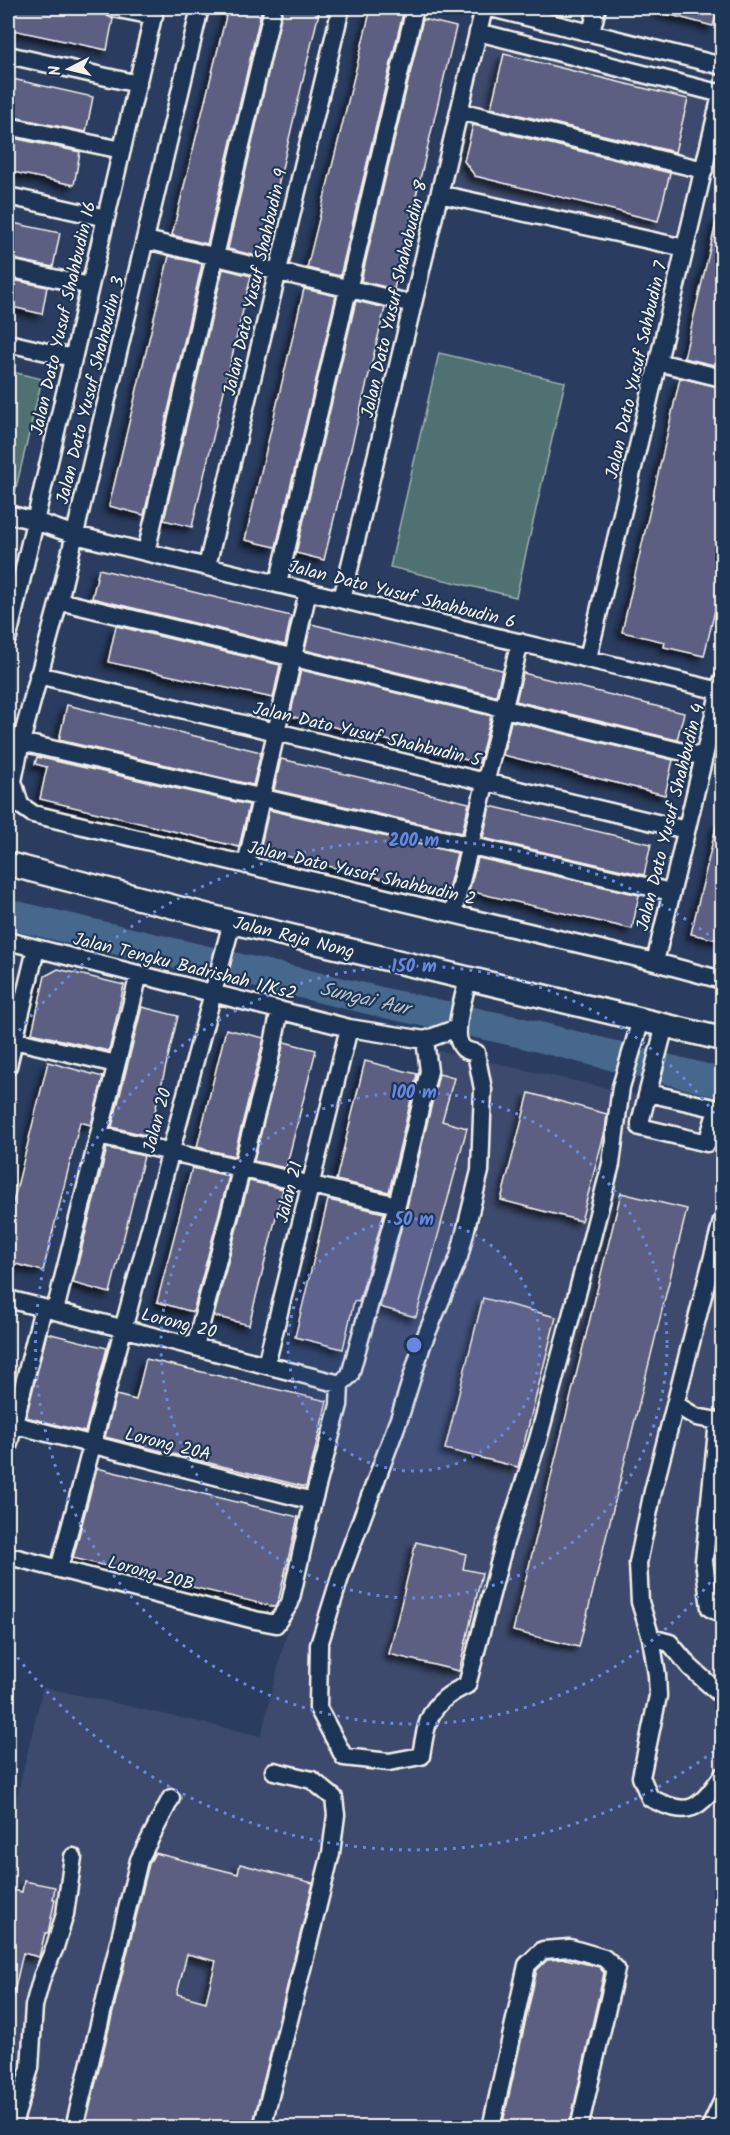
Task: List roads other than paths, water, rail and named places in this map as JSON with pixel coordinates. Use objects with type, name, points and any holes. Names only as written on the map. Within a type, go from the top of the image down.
[{"type":"main road","name":"Jalan Raja Nong","points":[[8,864],[232,922],[723,1039]]},
{"type":"street","points":[[113,8],[154,12]]},
{"type":"street","name":"Jalan Dato Yusuf Shahbudin 3","points":[[13,781],[75,535],[200,8]]},
{"type":"street","points":[[146,552],[273,8]]},
{"type":"street","name":"Jalan Dato Yusuf Shahbudin 9","points":[[207,566],[341,8]]},
{"type":"street","points":[[278,584],[416,8]]},
{"type":"street","name":"Jalan Dato Yusuf Shahabudin 8","points":[[342,599],[484,8]]},
{"type":"street","points":[[491,8],[723,66]]},
{"type":"street","points":[[591,33],[597,8]]},
{"type":"street","name":"Jalan Dato Yusuf Shahbudin 16","points":[[8,637],[14,579],[35,521],[154,12]]},
{"type":"street","points":[[478,32],[722,93]]},
{"type":"street","points":[[8,55],[138,84]]},
{"type":"street","name":"Jalan Dato Yusuf Sahbudin 7","points":[[588,658],[722,93]]},
{"type":"street","points":[[459,111],[704,170]]},
{"type":"street","points":[[8,126],[122,150]]},
{"type":"street","points":[[439,194],[685,248]]},
{"type":"street","points":[[8,196],[106,218]]},
{"type":"street","points":[[146,240],[413,304]]},
{"type":"street","points":[[8,268],[90,286]]},
{"type":"street","points":[[8,343],[73,358]]},
{"type":"street","points":[[658,362],[723,378]]},
{"type":"street","name":"Jalan Dato Yusuf Shahbudin 6","points":[[8,514],[75,535],[278,584],[588,658],[721,686]]},
{"type":"street","points":[[246,865],[308,591]]},
{"type":"street","points":[[59,601],[704,757]]},
{"type":"street","points":[[453,914],[520,642]]},
{"type":"street","name":"Jalan Dato Yusuf Shahbudin 5","points":[[38,675],[686,830]]},
{"type":"street","name":"Jalan Dato Yusuf Shahbudin 4","points":[[655,962],[721,686]]},
{"type":"street","points":[[21,742],[671,892]]},
{"type":"street","name":"Jalan Dato Yusof Shahbudin 2","points":[[13,781],[20,805],[33,814],[723,980]]},
{"type":"street","name":"Jalan 20","points":[[59,1569],[232,922]]},
{"type":"street","name":"Jalan Tengku Badrishah 1/Ks2","points":[[8,941],[349,1028],[425,1040],[457,1028]]},
{"type":"street","points":[[8,1066],[12,1034],[36,949]]},
{"type":"street","points":[[8,1447],[10,1424],[49,1310],[99,1135],[139,974]]},
{"type":"street","points":[[468,979],[457,1028],[459,1043],[464,1050],[476,1053],[483,1089],[480,1171],[459,1257],[422,1345],[399,1416],[341,1574],[319,1645],[318,1708],[344,1757],[388,1762],[421,1756],[429,1716],[451,1692],[467,1685],[504,1545],[538,1440],[611,1164],[621,1087],[641,1020]]},
{"type":"street","points":[[195,1347],[269,1063],[280,1010]]},
{"type":"street","points":[[650,1086],[714,1108],[716,1113],[708,1143],[640,1127],[664,1025]]},
{"type":"street","name":"Jalan 21","points":[[266,1365],[349,1028]]},
{"type":"street","points":[[12,1034],[116,1064]]},
{"type":"street","points":[[313,1501],[339,1405],[340,1384],[350,1375],[397,1205],[429,1071],[425,1040]]},
{"type":"street","points":[[99,1135],[397,1205]]},
{"type":"street","points":[[723,1221],[653,1491],[638,1563],[640,1602],[651,1638],[658,1696],[641,1777],[650,1798],[681,1810],[699,1805],[723,1776]]},
{"type":"street","name":"Lorong 20","points":[[8,1299],[340,1384]]},
{"type":"street","points":[[675,1404],[696,1417],[720,1421],[704,1561],[710,1608],[723,1614]]},
{"type":"street","name":"Lorong 20A","points":[[10,1424],[313,1501]]},
{"type":"street","name":"Lorong 20B","points":[[17,1558],[276,1624],[290,1603],[313,1501]]},
{"type":"street","points":[[651,1638],[670,1643],[690,1667],[723,1696]]},
{"type":"street","points":[[262,2127],[331,1853],[336,1815],[334,1798],[312,1780],[274,1771]]},
{"type":"street","points":[[74,2127],[139,1860],[171,1798]]},
{"type":"street","points":[[12,2127],[30,2068],[34,2006],[42,1977],[56,1947],[65,1914],[73,1857]]},
{"type":"street","points":[[491,2127],[527,1965],[543,1950],[570,1948],[604,1958],[616,1970],[579,2127]]},
{"type":"street","points":[[710,2127],[723,2102]]},
{"type":"waterway","name":"Sungai Aur","points":[[8,914],[385,1003],[519,1032],[722,1083]]}]
